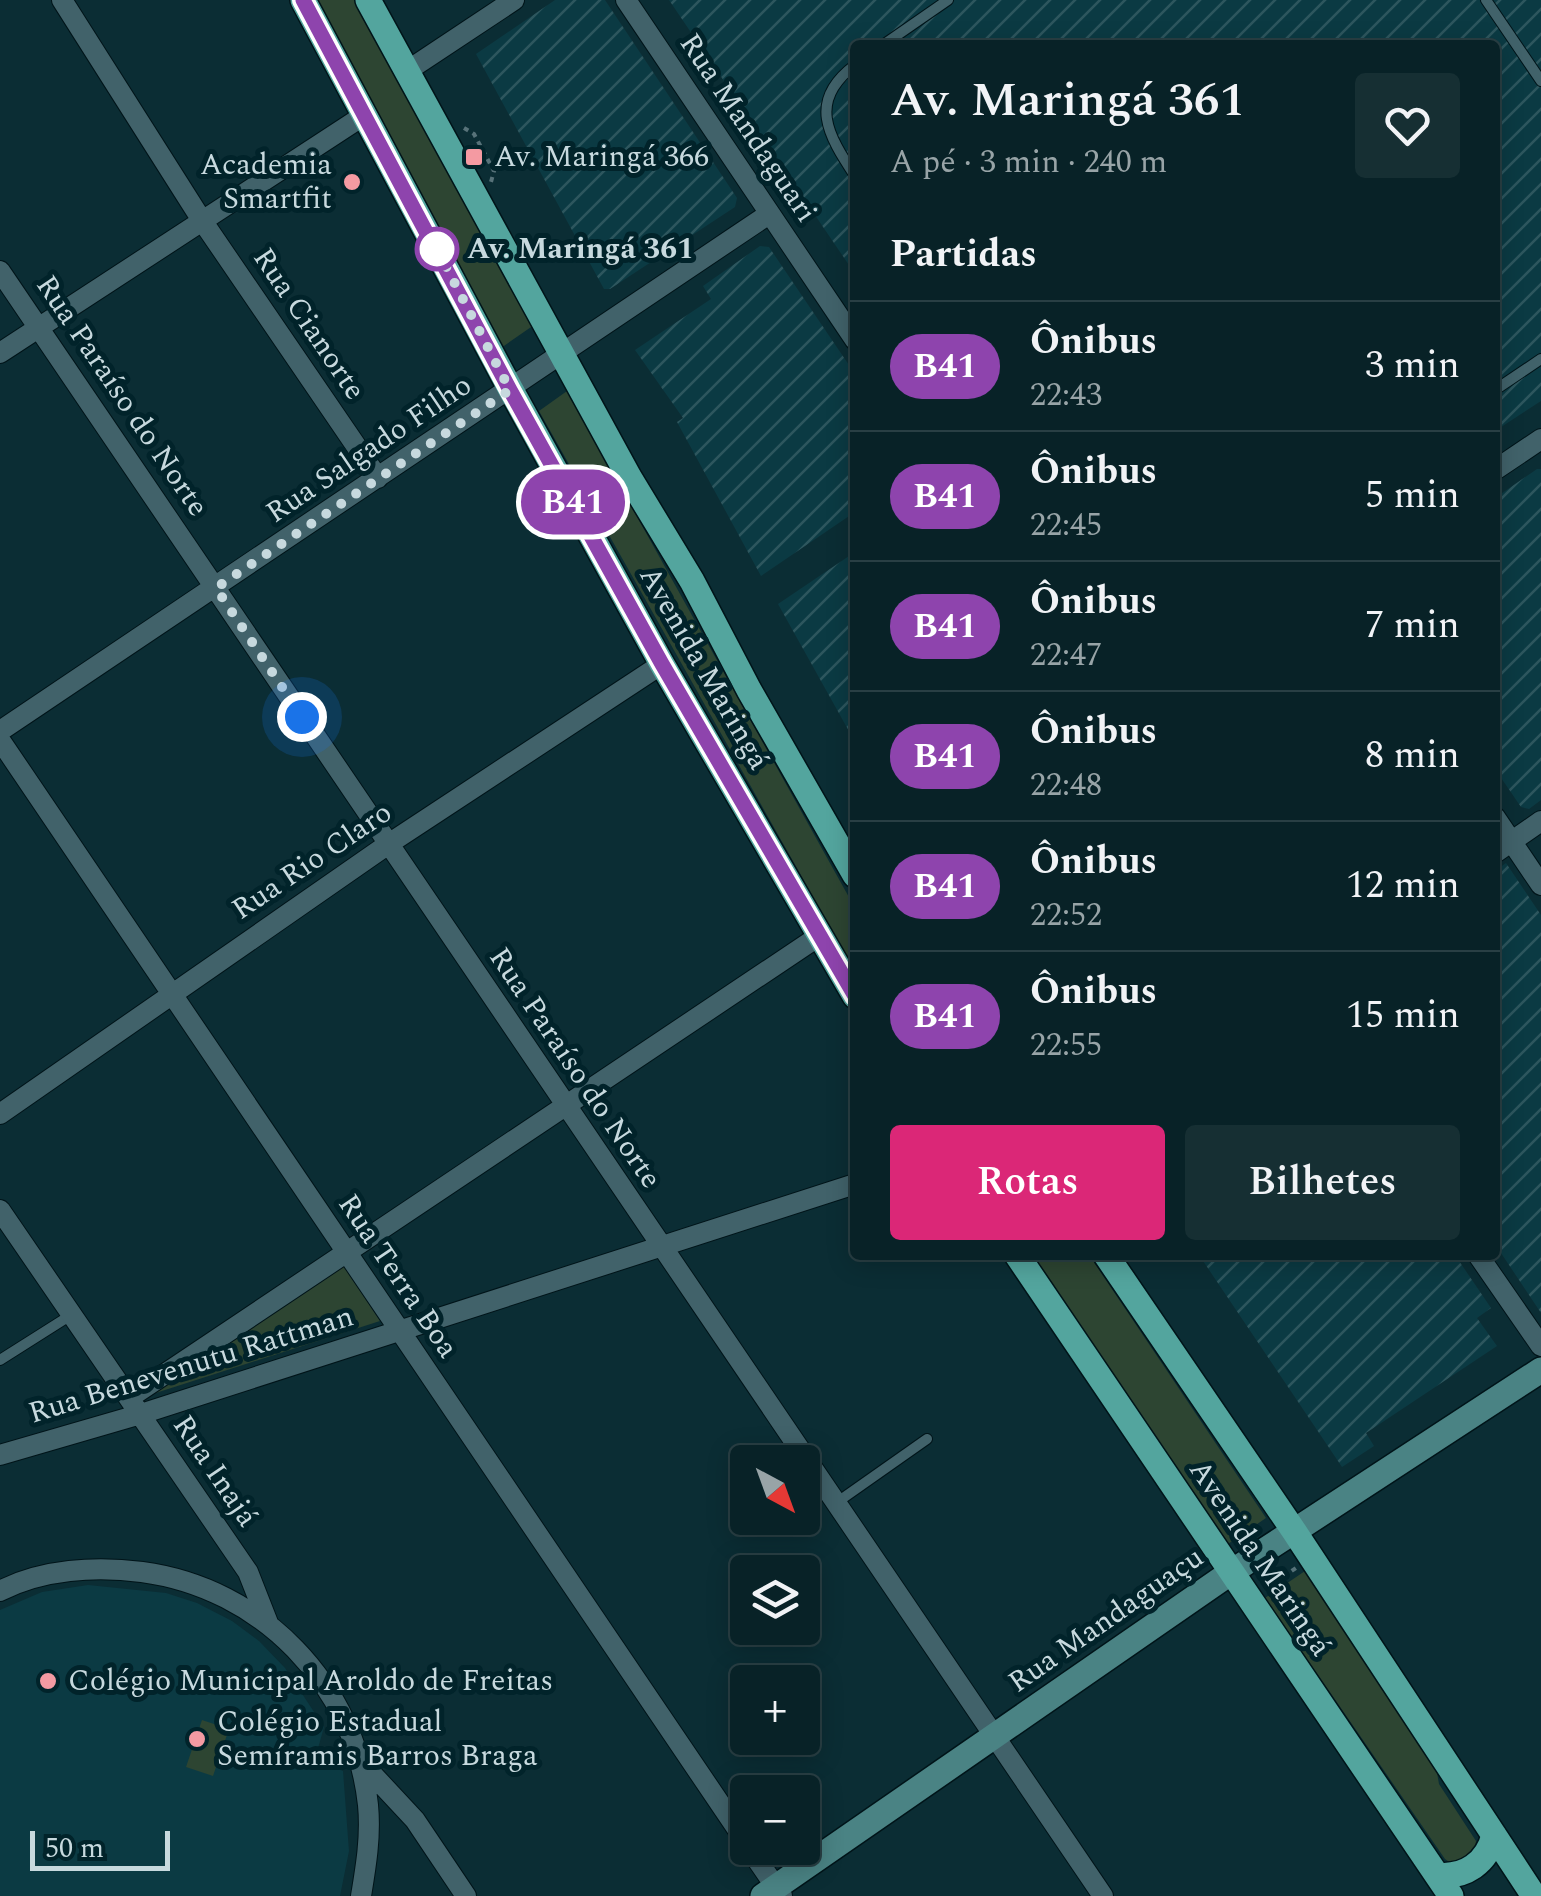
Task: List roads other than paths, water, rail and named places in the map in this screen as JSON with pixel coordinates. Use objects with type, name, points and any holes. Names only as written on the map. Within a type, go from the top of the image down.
[{"type":"main road","name":"Avenida Maringá","points":[[303,0],[510,390],[662,664],[850,988]]},
{"type":"main road","name":"Avenida Maringá","points":[[368,0],[561,354],[850,866]]},
{"type":"main road","name":"Avenida Maringá","points":[[1019,1260],[1444,1886]]},
{"type":"main road","points":[[1039,1260],[1035,1277],[1040,1290]]},
{"type":"main road","name":"Avenida Maringá","points":[[1109,1260],[1294,1531],[1534,1896]]},
{"type":"main road","points":[[1444,1886],[1454,1875],[1470,1870],[1488,1852],[1494,1836]]},
{"type":"street","name":"Rua Cianorte","points":[[62,0],[201,219],[378,478]]},
{"type":"street","points":[[406,72],[514,0]]},
{"type":"street","name":"Rua Mandaguari","points":[[626,0],[850,333]]},
{"type":"street","points":[[0,353],[366,114]]},
{"type":"street","name":"Rua Salgado Filho","points":[[0,731],[769,214]]},
{"type":"street","name":"Rua Paraíso do Norte","points":[[0,272],[1103,1896]]},
{"type":"street","points":[[1500,467],[1541,438]]},
{"type":"street","name":"Rua Rio Claro","points":[[0,1114],[388,845],[662,664]]},
{"type":"street","name":"Rua Terra Boa","points":[[0,740],[730,1819]]},
{"type":"street","points":[[1541,821],[1503,847],[1541,885]]},
{"type":"street","points":[[135,1406],[346,1254],[818,936]]},
{"type":"street","name":"Rua Benevenutu Rattman","points":[[0,1455],[135,1406],[400,1332],[850,1186]]},
{"type":"street","name":"Rua Inajá","points":[[0,1210],[248,1572],[268,1623]]},
{"type":"street","points":[[1481,1260],[1541,1346]]},
{"type":"street","name":"Rua Mandaguaçu","points":[[773,1893],[1230,1574],[1541,1370]]},
{"type":"street","points":[[0,1591],[60,1572],[115,1568],[170,1575],[221,1594],[268,1623],[293,1645],[325,1684],[360,1760],[368,1822],[368,1854],[361,1896]]},
{"type":"street","points":[[360,1760],[415,1820],[466,1896]]},
{"type":"street","name":"Rua Terra Boa","points":[[758,1865],[773,1893]]},
{"type":"lane","points":[[890,40],[948,0]]},
{"type":"lane","points":[[1486,0],[1541,81]]},
{"type":"lane","points":[[850,69],[831,90],[825,114],[832,142],[850,169]]},
{"type":"lane","points":[[1500,387],[1541,360]]},
{"type":"lane","points":[[0,1360],[72,1314]]},
{"type":"lane","points":[[836,1504],[928,1440]]},
{"type":"place","name":"Av. Maringá 366","points":[[474,157]]},
{"type":"place","name":"Academia Smartfit","points":[[352,182]]},
{"type":"place","name":"Av. Maringá 361","points":[[437,249]]},
{"type":"place","name":"Colégio Municipal Aroldo de Freitas","points":[[48,1681]]},
{"type":"place","name":"Colégio Estadual Semíramis Barros Braga","points":[[197,1739]]}]
